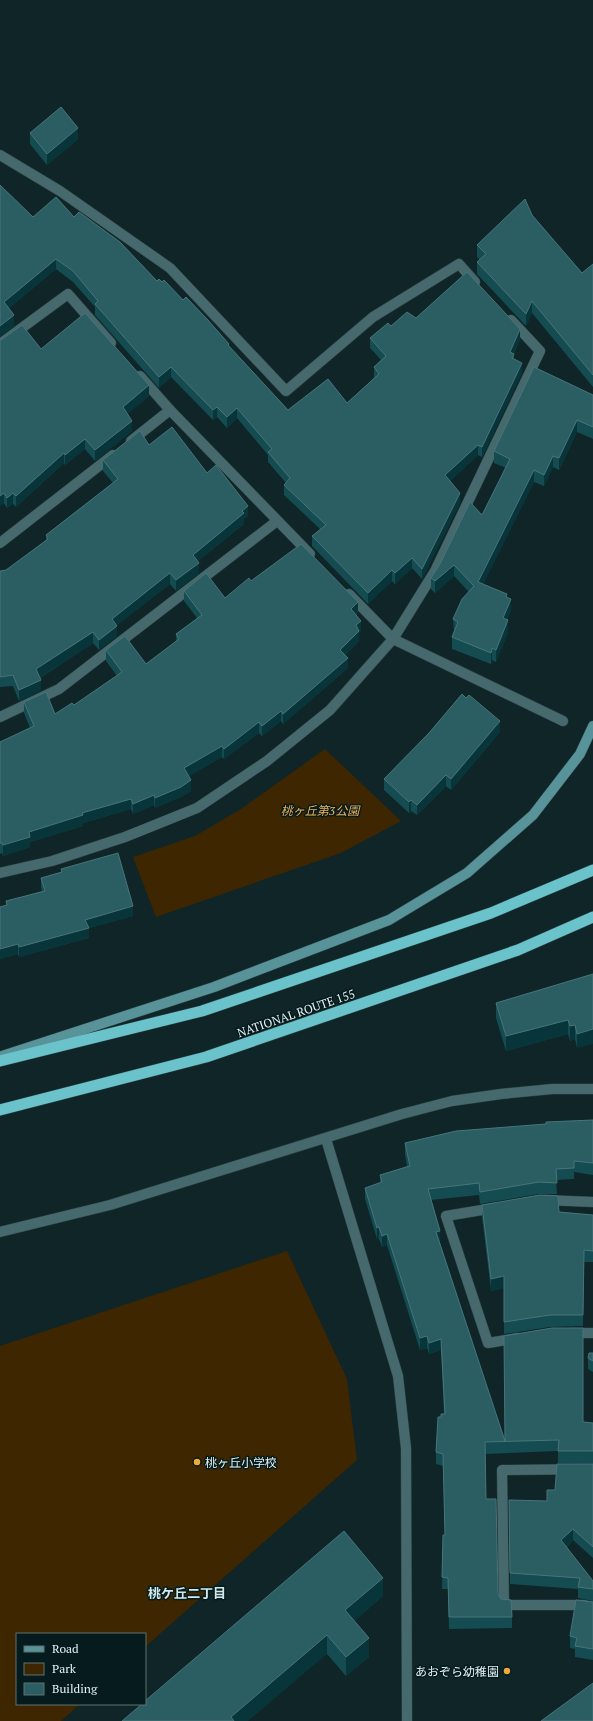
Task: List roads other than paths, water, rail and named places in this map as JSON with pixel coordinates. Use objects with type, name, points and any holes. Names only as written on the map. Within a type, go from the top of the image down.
[{"type":"highway","points":[[0,1061],[202,1011],[491,913],[593,870]]},
{"type":"highway","name":"NATIONAL ROUTE 155","points":[[0,1110],[206,1057],[518,950],[593,917]]},
{"type":"main road","points":[[0,1056],[214,987],[389,920],[467,873],[533,815],[580,754],[593,726]]},
{"type":"street","points":[[0,155],[60,191],[170,268],[286,391],[373,317],[459,264],[481,288]]},
{"type":"street","points":[[0,344],[68,294],[119,352]]},
{"type":"street","points":[[0,873],[52,861],[125,837],[197,808],[267,761],[330,710],[393,639],[435,572],[540,351],[502,311]]},
{"type":"street","points":[[134,369],[170,410],[316,560]]},
{"type":"street","points":[[0,543],[170,410]]},
{"type":"street","points":[[0,717],[59,690],[277,520]]},
{"type":"street","points":[[343,588],[393,639],[564,721]]},
{"type":"street","points":[[0,1232],[110,1205],[326,1139],[402,1114],[452,1101],[552,1089],[593,1089]]},
{"type":"street","points":[[326,1139],[398,1376],[406,1448],[407,1721]]},
{"type":"street","points":[[532,1202],[593,1202]]},
{"type":"street","points":[[501,1207],[446,1216],[488,1343],[527,1337]]},
{"type":"street","points":[[558,1333],[593,1334]]},
{"type":"street","points":[[593,1469],[502,1470],[504,1605],[583,1605],[593,1607]]},
{"type":"place","name":"桃ヶ丘小学校","points":[[197,1462]]},
{"type":"place","name":"あおぞら幼稚園","points":[[507,1671]]},
{"type":"district","name":"桃ケ丘二丁目","points":[[187,1593]]},
{"type":"park label","name":"桃ヶ丘第3公園","points":[[320,810]]}]
